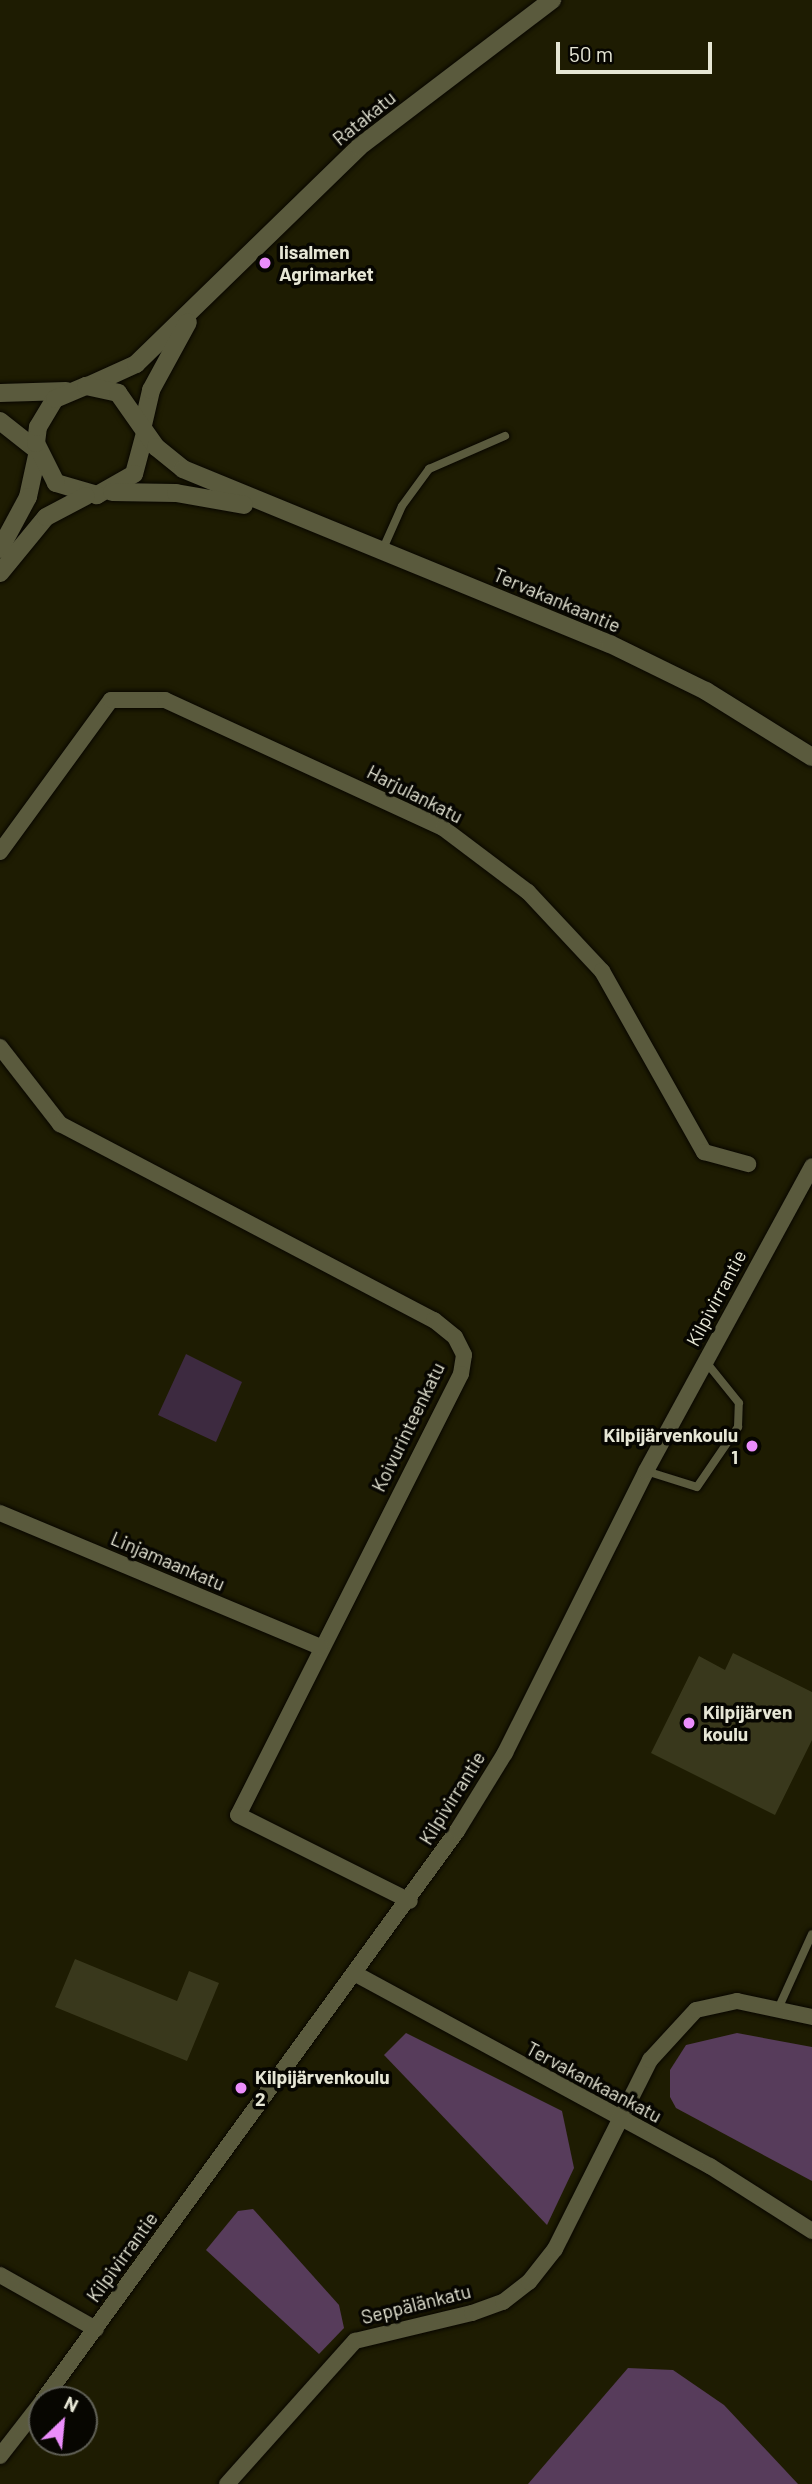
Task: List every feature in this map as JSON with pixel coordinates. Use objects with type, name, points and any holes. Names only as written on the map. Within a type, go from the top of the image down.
[{"type":"street","name":"Ratakatu","points":[[78,388],[136,364],[359,147],[552,0]]},
{"type":"street","name":"Ratakatu","points":[[144,429],[163,365],[215,286]]},
{"type":"street","points":[[0,550],[28,498],[44,411],[78,388]]},
{"type":"street","points":[[0,393],[78,388],[118,393],[144,429],[138,468],[111,492],[88,495],[59,506],[0,573]]},
{"type":"street","points":[[0,421],[37,451],[56,483],[88,495]]},
{"type":"street","name":"Tervakankaantie","points":[[144,429],[183,469],[272,510],[382,551],[610,644],[706,691],[812,757]]},
{"type":"street","name":"Tervakankaantie","points":[[111,492],[176,493],[272,510]]},
{"type":"street","name":"Harjulankatu","points":[[0,852],[111,699],[165,700],[443,828],[528,892],[602,971],[704,1152],[748,1164]]},
{"type":"street","name":"Koivurinteenkatu","points":[[0,1047],[60,1124],[434,1320],[455,1338],[464,1355],[461,1374],[320,1647],[238,1815],[374,1878],[410,1901]]},
{"type":"street","name":"Kilpivirrantie","points":[[54,2386],[354,1973],[410,1901],[505,1753],[646,1471],[812,1166]]},
{"type":"street","name":"Linjamaankatu","points":[[0,1513],[320,1647]]},
{"type":"street","name":"Tervakankaankatu","points":[[354,1973],[618,2120],[710,2166],[812,2231]]},
{"type":"street","name":"Seppälänkatu","points":[[227,2484],[355,2341],[472,2313],[503,2302],[529,2282],[555,2249],[618,2120],[666,2037],[696,2010],[737,2001],[812,2017]]},
{"type":"street","points":[[0,2274],[96,2329]]},
{"type":"street","name":"Kilpivirrantie","points":[[0,2456],[28,2420]]},
{"type":"lane","points":[[382,551],[402,506],[429,469],[505,436]]},
{"type":"lane","points":[[646,1471],[697,1487],[738,1427],[739,1403],[706,1362]]},
{"type":"lane","points":[[778,2009],[812,1934]]},
{"type":"shaded area","points":[[186,1354],[242,1382],[216,1442],[158,1415]]},
{"type":"shaded area","points":[[406,2033],[562,2111],[574,2168],[547,2225],[384,2055]]},
{"type":"shaded area","points":[[737,2033],[812,2047],[812,2181],[676,2108],[670,2097],[670,2070],[686,2045]]},
{"type":"shaded area","points":[[253,2209],[339,2305],[344,2328],[319,2354],[206,2250],[238,2211]]},
{"type":"shaded area","points":[[628,2368],[673,2370],[724,2405],[798,2484],[528,2484]]},
{"type":"building","points":[[733,1653],[812,1692],[812,1740],[775,1815],[651,1753],[699,1656],[725,1670]]},
{"type":"building","points":[[75,1959],[177,2001],[189,1971],[219,1983],[187,2061],[55,2007]]},
{"type":"place","name":"Iisalmen Agrimarket","points":[[265,263]]},
{"type":"place","name":"Kilpijärvenkoulu 1","points":[[752,1446]]},
{"type":"place","name":"Kilpijärven koulu","points":[[689,1723]]},
{"type":"place","name":"Kilpijärvenkoulu 2","points":[[241,2088]]}]
